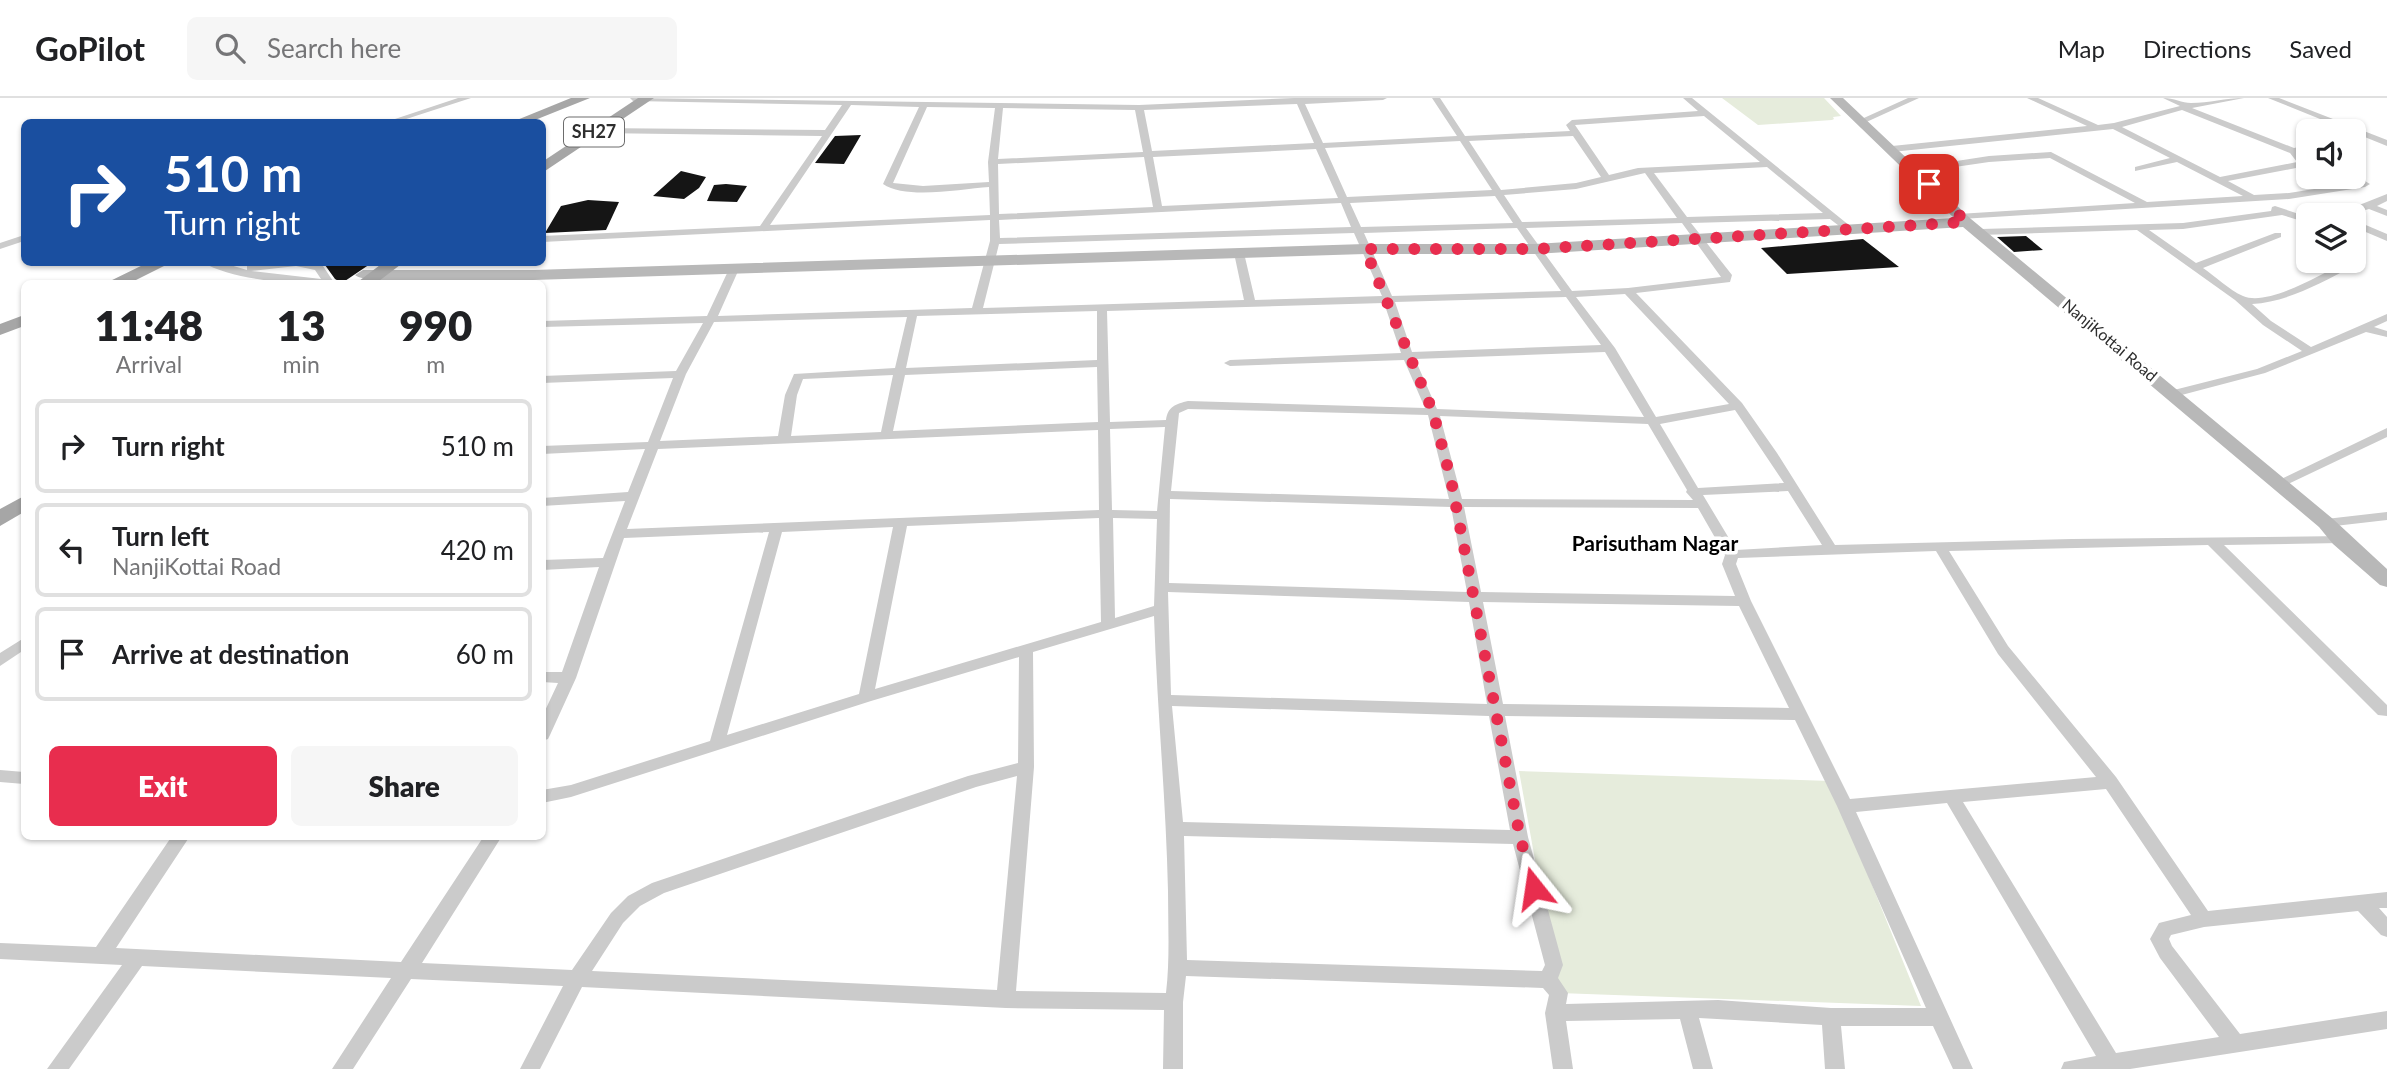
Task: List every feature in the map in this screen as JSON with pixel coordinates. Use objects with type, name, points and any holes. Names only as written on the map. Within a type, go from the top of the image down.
[{"type":"main road","points":[[516,119],[571,98]]},
{"type":"main road","points":[[527,119],[583,98]]},
{"type":"main road","name":"SH27","points":[[546,166],[640,99]]},
{"type":"main road","name":"SH27","points":[[546,158],[640,99]]},
{"type":"main road","points":[[121,280],[155,266]]},
{"type":"main road","points":[[137,280],[170,266]]},
{"type":"main road","points":[[362,280],[378,266]]},
{"type":"main road","points":[[362,280],[388,266]]},
{"type":"main road","points":[[0,330],[21,321]]},
{"type":"main road","points":[[0,337],[21,328]]},
{"type":"main road","points":[[0,510],[21,496]]},
{"type":"main road","points":[[0,519],[21,505]]},
{"type":"street","points":[[400,119],[467,98]]},
{"type":"street","points":[[640,99],[848,103],[861,101],[924,105],[966,102],[999,106],[1139,108],[1383,98]]},
{"type":"street","points":[[1436,98],[1535,249],[1609,348],[1654,421],[1692,492],[1732,555]]},
{"type":"street","points":[[1687,98],[1850,230]]},
{"type":"street","name":"NanjiKottai Road","points":[[1836,98],[1969,223],[2174,393],[2326,523],[2340,539],[2387,580]]},
{"type":"street","points":[[1859,121],[1915,98]]},
{"type":"street","points":[[2031,98],[2099,128]]},
{"type":"street","points":[[2167,98],[2296,152]]},
{"type":"street","points":[[1892,149],[2115,126],[2186,107],[2240,98]]},
{"type":"street","points":[[2272,98],[2387,143]]},
{"type":"street","points":[[1298,100],[1388,298],[1408,356],[1433,412],[1457,503],[1520,837],[1554,965],[1548,980]]},
{"type":"street","points":[[763,228],[848,103]]},
{"type":"street","points":[[924,105],[888,184],[895,187],[933,188],[994,184]]},
{"type":"street","points":[[977,310],[995,241],[993,162],[999,106]]},
{"type":"street","points":[[1139,108],[1158,210]]},
{"type":"street","points":[[1607,179],[1570,125],[1579,121],[1706,113]]},
{"type":"street","points":[[2115,126],[2281,212],[2296,216]]},
{"type":"street","points":[[597,131],[828,133]]},
{"type":"street","points":[[993,162],[1575,133]]},
{"type":"street","points":[[2366,137],[2370,136]]},
{"type":"street","points":[[2219,180],[2301,164],[2293,151]]},
{"type":"street","points":[[1914,170],[2051,155],[2144,204]]},
{"type":"street","points":[[2137,169],[2179,159]]},
{"type":"street","points":[[546,239],[1497,193],[1576,186],[1625,173],[1770,164]]},
{"type":"street","points":[[546,324],[1628,291],[1726,280],[1727,275],[1696,239],[1687,220],[1648,171]]},
{"type":"street","points":[[2366,184],[2387,191]]},
{"type":"street","points":[[362,280],[528,279],[734,269],[1365,249],[1535,249],[1969,223],[2144,204],[2337,189]]},
{"type":"street","points":[[2366,207],[2387,197]]},
{"type":"street","points":[[2369,206],[2387,213]]},
{"type":"street","points":[[1969,223],[2183,226],[2281,212]]},
{"type":"street","points":[[995,241],[1831,216]]},
{"type":"street","points":[[2137,226],[2239,298],[2267,323],[2311,352]]},
{"type":"street","points":[[2366,228],[2387,237]]},
{"type":"street","points":[[2195,267],[2278,235]]},
{"type":"street","points":[[0,246],[21,240]]},
{"type":"street","points":[[1239,253],[1250,302]]},
{"type":"street","points":[[221,266],[307,280]]},
{"type":"street","points":[[546,726],[568,678],[608,562],[680,374],[734,269]]},
{"type":"street","points":[[2239,298],[2251,302],[2271,300],[2330,273]]},
{"type":"street","points":[[1628,291],[1738,406],[1831,549]]},
{"type":"street","points":[[1102,306],[1108,624]]},
{"type":"street","points":[[886,435],[913,312]]},
{"type":"street","points":[[2174,393],[2261,372],[2387,317]]},
{"type":"street","points":[[2365,328],[2387,334]]},
{"type":"street","points":[[1230,363],[1609,348]]},
{"type":"street","points":[[785,439],[791,395],[798,376],[1104,363]]},
{"type":"street","points":[[546,380],[680,374]]},
{"type":"street","points":[[1173,1069],[1174,1002],[1178,968],[1175,829],[1164,700],[1161,608],[1164,495],[1174,412],[1179,407],[1188,405],[1654,421],[1738,406]]},
{"type":"street","points":[[546,450],[1171,423]]},
{"type":"street","points":[[2279,483],[2387,432]]},
{"type":"street","points":[[1692,492],[1792,487]]},
{"type":"street","points":[[1164,495],[1457,503],[1700,504]]},
{"type":"street","points":[[546,502],[634,496]]},
{"type":"street","points":[[619,534],[1106,514],[1163,515]]},
{"type":"street","points":[[2326,523],[2387,516]]},
{"type":"street","points":[[866,697],[901,522]]},
{"type":"street","points":[[717,744],[777,527]]},
{"type":"street","points":[[1732,555],[1831,549],[2340,539]]},
{"type":"street","points":[[2211,541],[2383,711]]},
{"type":"street","points":[[1941,548],[2003,650],[2110,782],[2204,919]]},
{"type":"street","points":[[1732,555],[1729,564],[1744,600],[1845,806],[1963,1069]]},
{"type":"street","points":[[546,565],[608,562]]},
{"type":"street","points":[[1162,587],[1475,597],[1744,600]]},
{"type":"street","points":[[546,796],[1161,608]]},
{"type":"street","points":[[0,661],[21,645]]},
{"type":"street","points":[[1006,999],[1026,767],[1026,649]]},
{"type":"street","points":[[546,677],[568,678]]},
{"type":"street","points":[[1164,700],[1496,710],[1800,714]]},
{"type":"street","points":[[530,1069],[579,977],[617,918],[635,901],[658,888],[974,781],[1026,767]]},
{"type":"street","points":[[0,776],[21,778]]},
{"type":"street","points":[[1845,806],[2110,782]]},
{"type":"street","points":[[1951,796],[2111,1063]]},
{"type":"street","points":[[1175,829],[1520,837]]},
{"type":"street","points":[[101,955],[179,840]]},
{"type":"street","points":[[342,1069],[491,840]]},
{"type":"street","points":[[2235,1044],[2159,940],[2165,929],[2204,919],[2387,900]]},
{"type":"street","points":[[2363,904],[2387,929]]},
{"type":"street","points":[[0,951],[1006,999],[1174,1002]]},
{"type":"street","points":[[57,1069],[138,957]]},
{"type":"street","points":[[1178,968],[1548,980],[1559,993],[1555,1013],[1563,1069]]},
{"type":"street","points":[[1555,1013],[1687,1009],[1831,1017],[1939,1017]]},
{"type":"street","points":[[1687,1009],[1703,1069]]},
{"type":"street","points":[[1831,1017],[1835,1069]]},
{"type":"street","points":[[2071,1069],[2387,1020]]},
{"type":"green space","points":[[1722,98],[1824,98],[1841,116],[1833,117],[1832,120],[1758,125]]},
{"type":"green space","points":[[1519,771],[1830,781],[1921,1006],[1559,993]]},
{"type":"building","points":[[861,135],[844,164],[815,163],[835,136]]},
{"type":"building","points":[[681,171],[706,177],[699,188],[684,199],[653,196]]},
{"type":"building","points":[[714,185],[747,186],[737,202],[707,201]]},
{"type":"building","points":[[588,200],[619,202],[606,230],[546,233],[561,206]]},
{"type":"building","points":[[2026,236],[2043,250],[2014,252],[1997,237]]},
{"type":"building","points":[[1863,239],[1899,267],[1787,274],[1761,248]]},
{"type":"building","points":[[326,266],[367,266],[346,280],[335,279]]},
{"type":"district","name":"Parisutham Nagar","points":[[1655,544]]},
{"type":"route","points":[[1534,888],[1520,837],[1451,480],[1433,412],[1408,356],[1388,298],[1365,249],[1535,249],[1966,222],[1929,184]]}]
